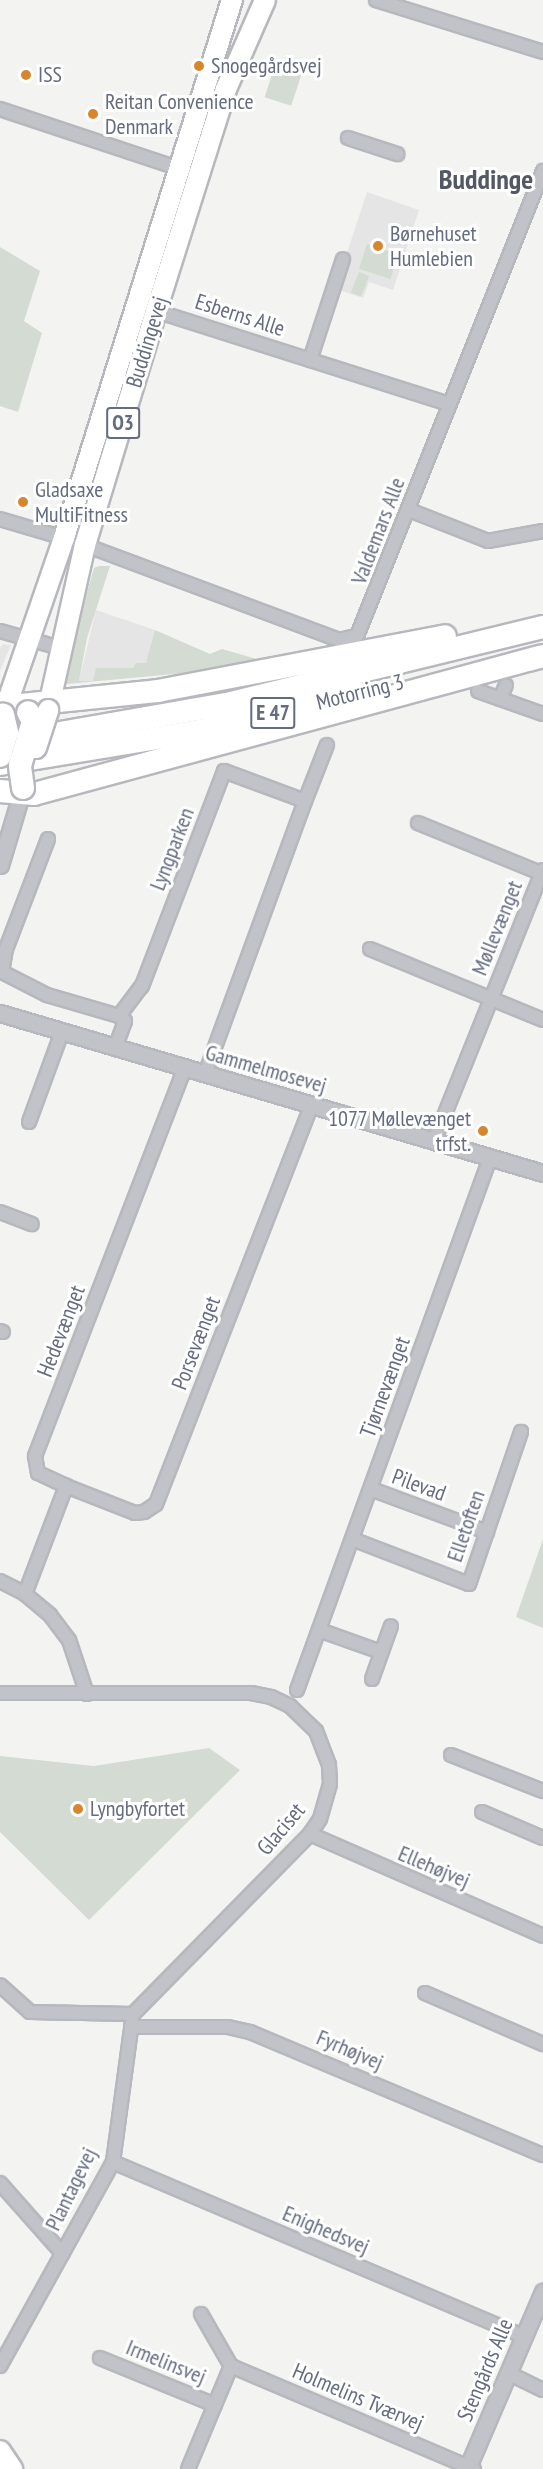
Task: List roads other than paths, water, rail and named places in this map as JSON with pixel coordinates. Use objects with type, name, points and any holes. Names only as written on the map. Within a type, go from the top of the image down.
[{"type":"highway","points":[[19,710],[158,691],[485,628],[543,622]]},
{"type":"highway","name":"Motorring 3","points":[[0,743],[227,704],[543,627]]},
{"type":"highway","name":"Motorring 3","points":[[0,764],[200,730],[543,648]]},
{"type":"highway","points":[[10,792],[543,656]]},
{"type":"highway","points":[[0,756],[7,732],[19,710]]},
{"type":"highway","points":[[10,792],[33,721],[19,710]]},
{"type":"main road","name":"Buddingevej","points":[[19,710],[29,639],[64,538],[177,168],[232,0]]},
{"type":"main road","points":[[231,77],[256,0]]},
{"type":"main road","name":"Buddingevej","points":[[19,710],[64,649],[86,545],[156,311],[231,77],[266,0]]},
{"type":"main road","points":[[0,2451],[12,2469]]},
{"type":"street","points":[[376,0],[543,52]]},
{"type":"street","points":[[0,109],[177,168]]},
{"type":"street","points":[[348,138],[397,154]]},
{"type":"street","name":"Valdemars Alle","points":[[86,545],[345,640],[361,632],[543,171]]},
{"type":"street","points":[[310,360],[343,259]]},
{"type":"street","name":"Esberns Alle","points":[[156,311],[450,404]]},
{"type":"street","points":[[409,510],[488,541],[543,531]]},
{"type":"street","points":[[0,519],[64,538]]},
{"type":"street","points":[[0,631],[64,649]]},
{"type":"street","points":[[500,699],[506,685]]},
{"type":"street","points":[[478,691],[543,714]]},
{"type":"street","points":[[205,1074],[327,745]]},
{"type":"street","name":"Lyngparken","points":[[120,1016],[142,986],[224,771],[305,801]]},
{"type":"street","points":[[0,865],[10,792]]},
{"type":"street","name":"Møllevænget","points":[[418,823],[543,872],[434,1141]]},
{"type":"street","points":[[48,839],[6,949],[2,972],[47,995],[120,1016],[125,1020],[116,1048]]},
{"type":"street","name":"Møllevænget","points":[[370,949],[543,1020]]},
{"type":"street","name":"Gammelmosevej","points":[[0,1013],[543,1173]]},
{"type":"street","points":[[29,1122],[62,1032]]},
{"type":"street","name":"Hedevænget","points":[[66,1486],[38,1473],[35,1456],[185,1068]]},
{"type":"street","name":"Porsevænget","points":[[66,1486],[135,1513],[144,1512],[156,1504],[311,1106]]},
{"type":"street","name":"Tjørnevænget","points":[[297,1690],[490,1158]]},
{"type":"street","points":[[0,1212],[32,1224]]},
{"type":"street","name":"Elletoften","points":[[352,1539],[469,1584],[521,1432]]},
{"type":"street","points":[[26,1594],[66,1486]]},
{"type":"street","name":"Pilevad","points":[[371,1489],[487,1532]]},
{"type":"street","points":[[0,1581],[26,1594],[50,1614],[69,1640],[87,1694]]},
{"type":"street","points":[[372,1678],[391,1626]]},
{"type":"street","points":[[319,1630],[381,1652]]},
{"type":"street","name":"Glaciset","points":[[0,1693],[251,1694],[290,1706],[316,1731],[330,1766],[327,1802],[310,1834],[133,2014]]},
{"type":"street","points":[[451,1755],[543,1791]]},
{"type":"street","points":[[482,1812],[543,1838]]},
{"type":"street","name":"Ellehøjvej","points":[[310,1834],[543,1936]]},
{"type":"street","points":[[0,1985],[30,2012],[133,2014]]},
{"type":"street","points":[[425,1993],[543,2044]]},
{"type":"street","name":"Plantagevej","points":[[0,2366],[113,2162],[133,2014]]},
{"type":"street","name":"Fyrhøjvej","points":[[131,2027],[228,2027],[250,2032],[543,2155]]},
{"type":"street","name":"Enighedsvej","points":[[113,2162],[523,2336]]},
{"type":"street","points":[[0,2183],[62,2253]]},
{"type":"street","name":"Stengårds Alle","points":[[470,2468],[543,2292]]},
{"type":"street","points":[[188,2469],[231,2367],[201,2314]]},
{"type":"street","name":"Irmelinsvej","points":[[100,2358],[215,2405]]},
{"type":"street","name":"Holmelins Tværvej","points":[[231,2367],[470,2468]]},
{"type":"street","points":[[508,2373],[543,2390]]},
{"type":"place","name":"Snogegårdsvej","points":[[199,66]]},
{"type":"place","name":"ISS","points":[[26,75]]},
{"type":"place","name":"Reitan Convenience Denmark","points":[[93,114]]},
{"type":"place","name":"Børnehuset Humlebien","points":[[378,246]]},
{"type":"place","name":"Gladsaxe MultiFitness","points":[[23,502]]},
{"type":"place","name":"1077 Møllevænget trfst.","points":[[483,1131]]},
{"type":"place","name":"Lyngbyfortet","points":[[78,1809]]},
{"type":"district","name":"Buddinge","points":[[486,179]]}]
